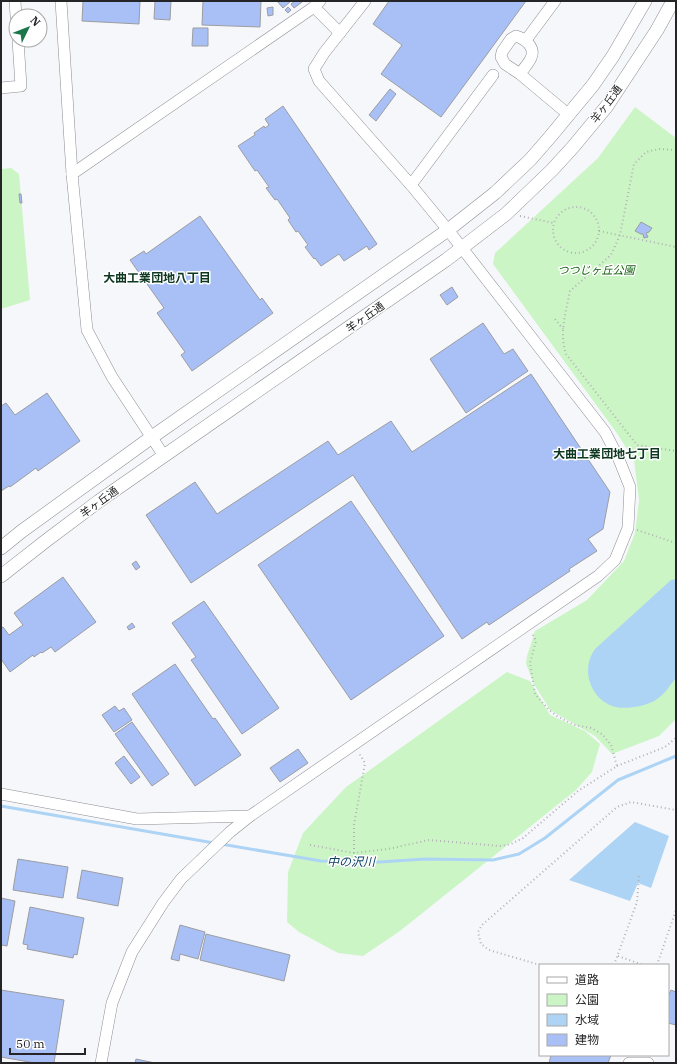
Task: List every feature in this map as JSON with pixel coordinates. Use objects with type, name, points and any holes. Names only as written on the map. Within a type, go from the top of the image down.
[{"type":"main road","name":"羊ヶ丘通","points":[[1,548],[22,531],[152,437],[448,230],[495,193],[530,160],[593,85],[613,56],[645,1]]},
{"type":"main road","name":"羊ヶ丘通","points":[[1,576],[93,506],[463,248],[506,214],[552,170],[607,106],[657,30],[673,1]]},
{"type":"street","points":[[61,1],[72,174],[87,330],[112,377],[164,456]]},
{"type":"street","points":[[101,1063],[112,1003],[132,952],[163,903],[181,879],[230,832],[250,816],[598,576],[615,560],[628,528],[630,487],[618,457],[605,432],[463,248],[411,185],[319,81],[314,69],[324,53],[365,1]]},
{"type":"street","points":[[526,40],[555,1]]},
{"type":"street","points":[[72,174],[317,4],[340,33]]},
{"type":"street","points":[[520,74],[532,57],[532,48],[526,40],[516,36],[511,39],[502,52],[501,57],[505,64],[520,74],[569,115]]},
{"type":"street","points":[[1,88],[21,86],[19,48]]},
{"type":"street","points":[[411,185],[493,75]]},
{"type":"street","points":[[1,794],[137,819],[250,816]]},
{"type":"street","points":[[629,1063],[648,1063]]},
{"type":"path","points":[[676,150],[659,149],[646,152],[634,164],[620,236],[611,255],[570,291],[563,329],[562,345],[566,354],[637,445],[676,452]]},
{"type":"path","points":[[576,207],[584,208],[595,217],[599,231],[597,239],[587,250],[579,253],[572,253],[564,250],[558,245],[554,238],[553,230],[557,216],[569,208],[576,207]]},
{"type":"path","points":[[506,214],[554,223]]},
{"type":"path","points":[[599,231],[676,247]]},
{"type":"path","points":[[555,319],[563,329]]},
{"type":"path","points":[[628,528],[676,543]]},
{"type":"path","points":[[527,625],[536,641],[530,663],[535,694],[549,710],[557,716],[574,725],[591,728],[602,734],[611,745],[617,766]]},
{"type":"path","points":[[310,845],[354,853],[388,849],[429,840],[500,846],[511,844],[523,838],[578,791],[617,766],[665,747],[676,738]]},
{"type":"path","points":[[353,745],[365,763],[354,825],[354,853]]},
{"type":"path","points":[[539,965],[489,950],[481,944],[478,932],[482,925],[617,807],[631,802],[676,810]]},
{"type":"path","points":[[614,964],[637,902],[639,876]]},
{"type":"path","points":[[657,964],[676,910]]},
{"type":"path","points":[[618,956],[640,964]]},
{"type":"green space","name":"つつじヶ丘公園","points":[[635,107],[676,138],[676,719],[659,736],[612,754],[595,736],[550,710],[534,684],[526,664],[535,631],[587,600],[624,561],[635,533],[639,500],[634,460],[616,432],[493,264],[495,253],[598,158]]},
{"type":"green space","points":[[11,168],[19,174],[30,300],[1,309],[1,169]]},
{"type":"green space","points":[[507,672],[530,681],[550,715],[585,731],[600,744],[592,772],[576,790],[400,931],[363,956],[338,953],[299,932],[287,922],[288,872],[303,833],[346,787]]},
{"type":"water","points":[[676,579],[675,679],[660,697],[644,705],[622,708],[612,706],[604,702],[593,689],[588,673],[591,657],[595,649],[671,580]]},
{"type":"water","points":[[635,822],[669,836],[651,888],[638,883],[630,901],[569,880]]},
{"type":"building","points":[[83,1],[140,1],[139,24],[82,21]]},
{"type":"building","points":[[155,1],[171,1],[170,20],[154,19]]},
{"type":"building","points":[[203,1],[261,1],[260,27],[202,25]]},
{"type":"building","points":[[277,1],[291,1],[283,8]]},
{"type":"building","points":[[295,1],[302,2],[294,8],[291,4]]},
{"type":"building","points":[[389,1],[526,1],[441,117],[381,74],[402,45],[373,24]]},
{"type":"building","points":[[273,7],[273,15],[268,16],[267,8]]},
{"type":"building","points":[[288,7],[291,10],[288,13],[285,10]]},
{"type":"building","points":[[193,28],[208,28],[208,46],[192,46]]},
{"type":"building","points":[[390,89],[396,94],[376,121],[369,115]]},
{"type":"building","points":[[283,106],[377,244],[369,250],[367,246],[344,261],[339,254],[321,266],[305,247],[308,245],[298,231],[296,232],[288,220],[290,218],[277,199],[275,200],[266,188],[269,187],[257,170],[255,171],[238,146],[255,135],[254,133],[264,126],[265,128],[269,125],[265,119]]},
{"type":"building","points":[[19,194],[21,194],[22,203],[20,203]]},
{"type":"building","points":[[200,216],[260,300],[262,298],[273,313],[192,371],[181,355],[185,352],[157,313],[164,308],[130,260],[144,251],[146,254]]},
{"type":"building","points":[[641,222],[652,228],[646,233],[648,237],[644,238],[643,234],[635,231]]},
{"type":"building","points":[[452,287],[458,297],[447,305],[440,295]]},
{"type":"building","points":[[483,323],[504,354],[513,349],[528,371],[466,413],[430,359]]},
{"type":"building","points":[[531,374],[610,492],[603,529],[588,539],[597,551],[569,569],[570,571],[489,625],[487,622],[462,639],[353,475],[191,583],[146,515],[195,482],[217,514],[328,441],[338,455],[391,421],[412,452]]},
{"type":"building","points":[[47,393],[80,441],[38,471],[36,468],[10,487],[9,486],[1,491],[1,406],[6,403],[15,415]]},
{"type":"building","points":[[351,501],[444,636],[351,700],[258,565]]},
{"type":"building","points":[[136,561],[140,567],[136,570],[132,564]]},
{"type":"building","points":[[63,577],[96,622],[55,652],[51,647],[34,657],[33,655],[10,672],[1,659],[1,628],[3,627],[9,635],[23,625],[14,613]]},
{"type":"building","points":[[204,601],[279,708],[242,734],[191,660],[196,657],[172,623]]},
{"type":"building","points":[[132,623],[135,627],[129,630],[127,627]]},
{"type":"building","points":[[175,664],[213,719],[215,718],[241,755],[195,786],[132,694]]},
{"type":"building","points":[[115,706],[119,711],[124,708],[132,720],[114,732],[102,715]]},
{"type":"building","points":[[132,722],[169,774],[152,786],[115,734]]},
{"type":"building","points":[[298,749],[308,763],[280,782],[270,768]]},
{"type":"building","points":[[124,756],[140,777],[131,784],[115,763]]},
{"type":"building","points":[[18,859],[68,867],[63,898],[13,890]]},
{"type":"building","points":[[82,870],[123,878],[118,906],[77,898]]},
{"type":"building","points":[[1,898],[15,901],[7,946],[1,945]]},
{"type":"building","points":[[30,907],[84,918],[77,955],[74,954],[73,958],[27,949],[28,945],[23,944]]},
{"type":"building","points":[[180,925],[205,932],[198,959],[180,954],[179,961],[171,959]]},
{"type":"building","points":[[206,934],[290,955],[284,981],[200,960]]},
{"type":"building","points":[[1,990],[64,1000],[54,1063],[35,1063],[1,1057]]},
{"type":"building","points":[[671,990],[676,992],[676,1025],[669,1023],[669,995]]},
{"type":"building","points":[[551,1056],[611,1056],[608,1063],[549,1063]]},
{"type":"building","points":[[136,1059],[155,1063],[135,1063]]},
{"type":"waterway","name":"中の沢川","points":[[221,844],[321,861],[380,862],[425,859],[493,860],[519,854],[545,838],[618,780],[676,756]]},
{"type":"waterway","name":"中の沢川","points":[[1,806],[214,843]]},
{"type":"district","name":"大曲工業団地八丁目","points":[[157,277]]},
{"type":"district","name":"大曲工業団地七丁目","points":[[607,453]]}]
